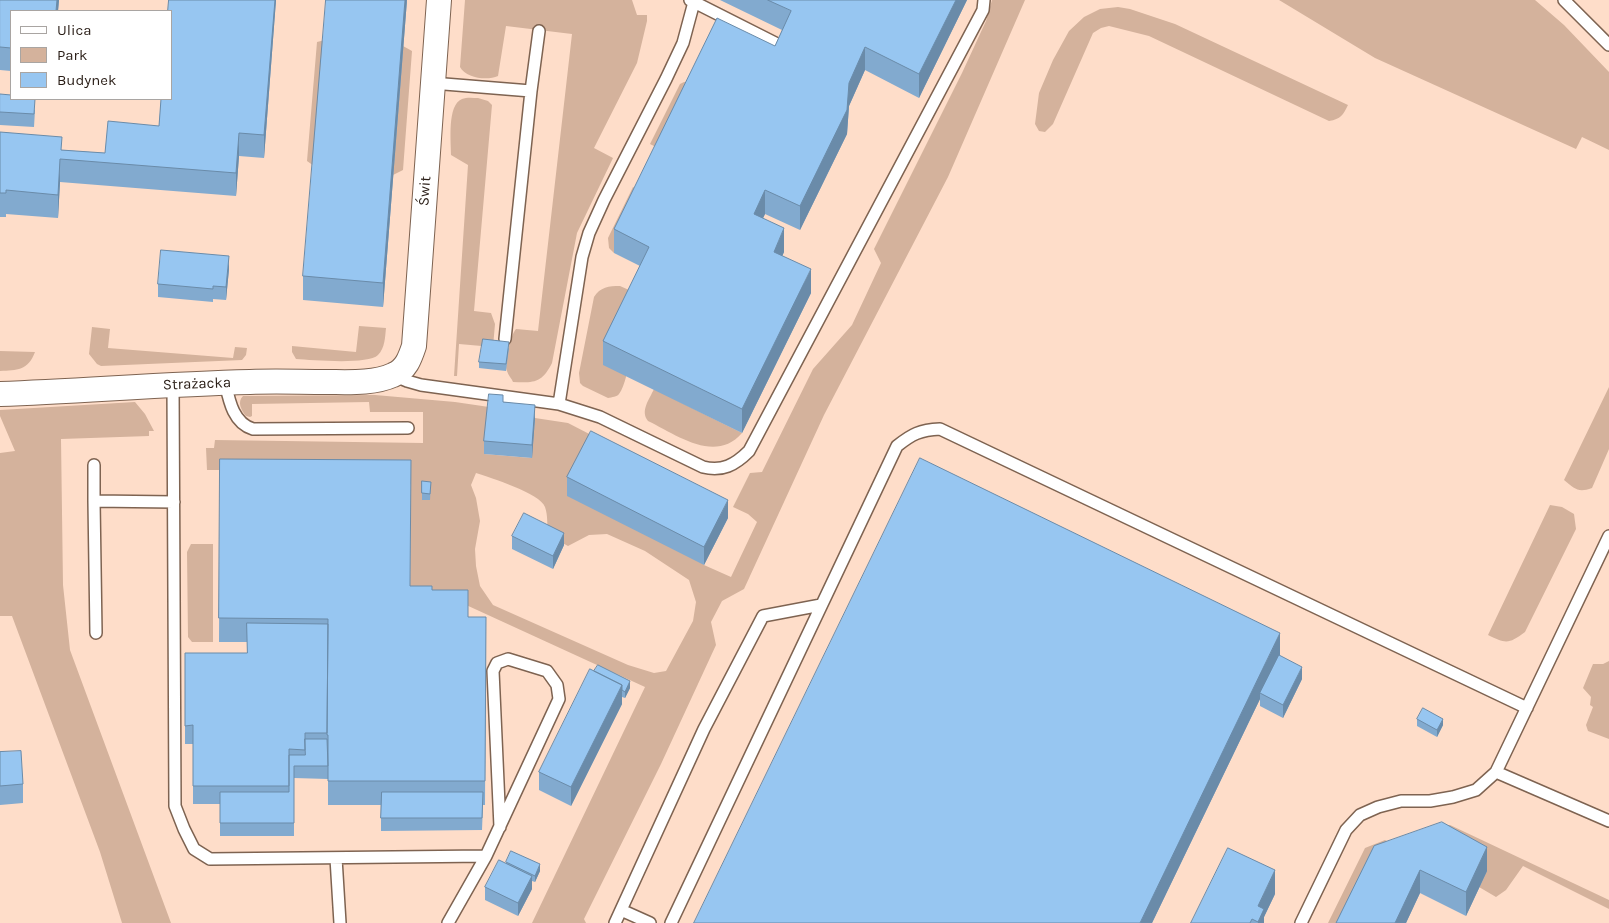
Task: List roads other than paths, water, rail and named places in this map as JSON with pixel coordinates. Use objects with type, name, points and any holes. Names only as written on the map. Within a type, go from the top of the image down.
[{"type":"street","name":"Świt","points":[[394,375],[403,369],[410,359],[414,346],[439,0]]},
{"type":"street","name":"Strażacka","points":[[0,394],[225,382],[354,382],[378,380],[394,375]]},
{"type":"lane","points":[[394,375],[421,385],[558,404],[600,417],[703,467],[722,469],[740,460],[749,451],[759,433],[983,10],[984,0]]},
{"type":"lane","points":[[1564,0],[1609,46]]},
{"type":"lane","points":[[558,404],[582,256],[589,233],[683,43],[692,1],[780,45]]},
{"type":"lane","points":[[505,339],[539,30]]},
{"type":"lane","points":[[432,83],[531,91]]},
{"type":"lane","points":[[225,382],[229,400],[235,414],[241,422],[253,429],[408,428]]},
{"type":"lane","points":[[173,384],[175,806],[194,850],[210,859],[486,856]]},
{"type":"lane","points":[[671,923],[896,446],[910,436],[924,430],[940,429],[1527,708]]},
{"type":"lane","points":[[94,465],[96,633]]},
{"type":"lane","points":[[94,501],[174,502]]},
{"type":"lane","points":[[1301,923],[1346,830],[1360,815],[1378,807],[1401,802],[1461,795],[1476,790],[1496,772],[1609,536]]},
{"type":"lane","points":[[615,923],[704,729],[763,616],[821,605]]},
{"type":"lane","points":[[448,923],[486,856],[500,827],[559,699],[557,685],[547,671],[508,659],[497,662],[493,671],[500,827]]},
{"type":"lane","points":[[1496,772],[1609,821]]},
{"type":"lane","points":[[336,858],[340,923]]},
{"type":"lane","points":[[621,910],[650,923]]}]
